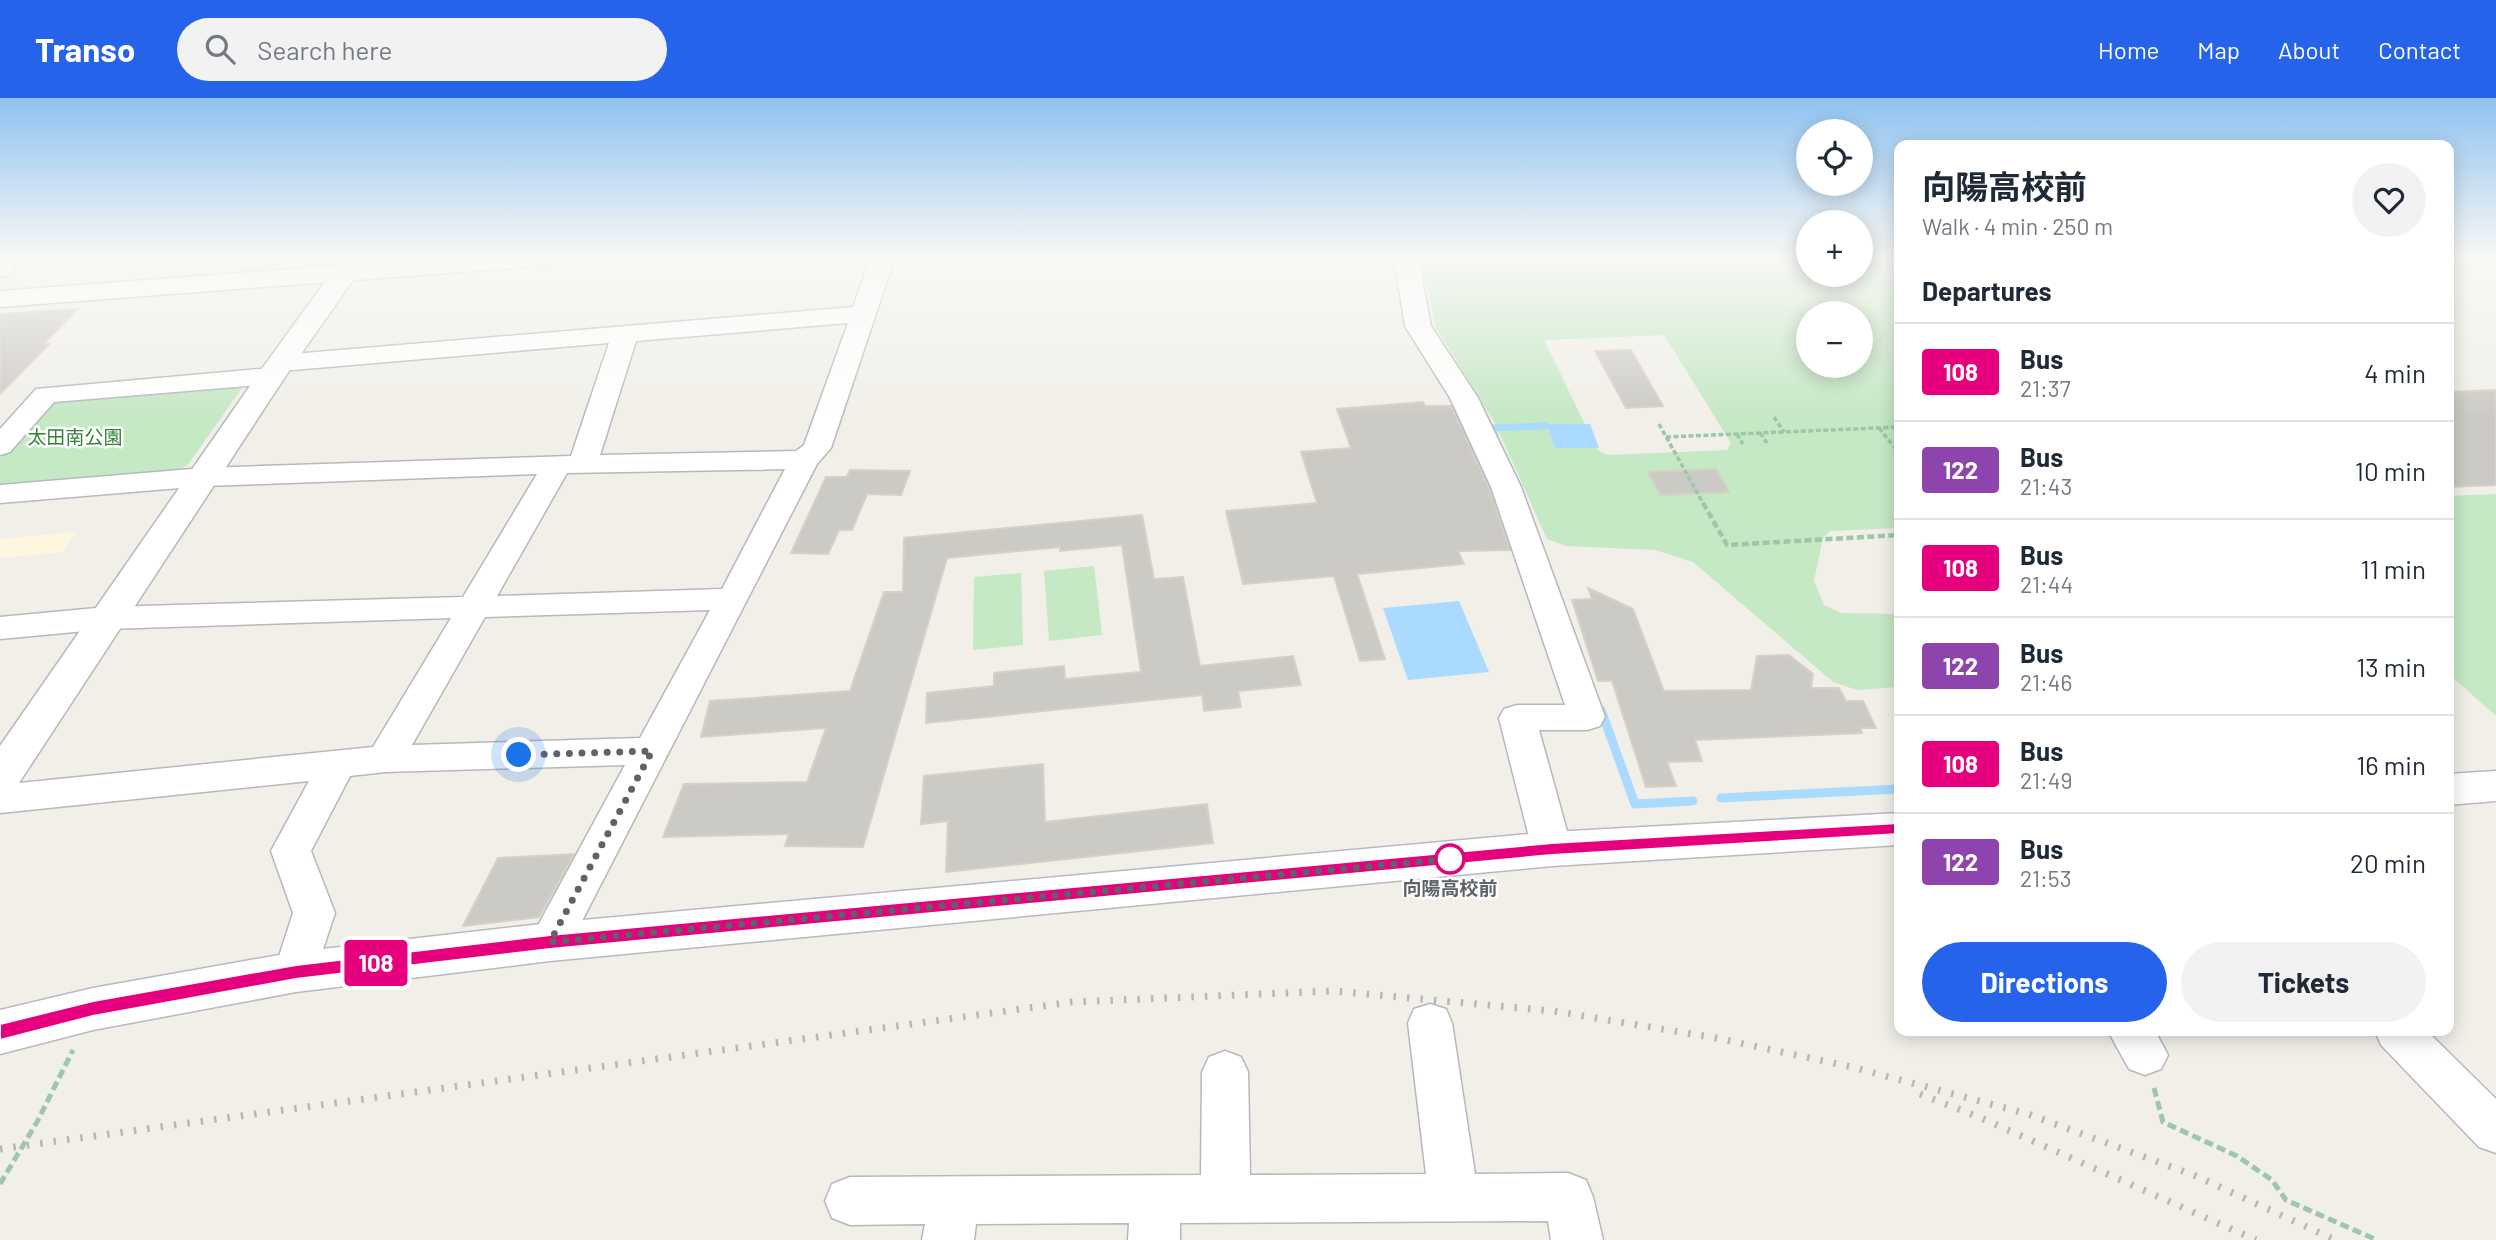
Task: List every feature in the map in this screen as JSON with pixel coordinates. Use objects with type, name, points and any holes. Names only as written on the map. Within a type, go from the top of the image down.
[{"type":"main road","points":[[0,778],[317,310]]},
{"type":"main road","points":[[2454,790],[2496,786]]},
{"type":"main road","points":[[0,1032],[93,1009],[296,972],[550,942],[1552,849],[1894,828]]},
{"type":"street","points":[[550,942],[804,460],[817,448],[864,310]]},
{"type":"street","points":[[1416,310],[1419,326],[1464,398],[1506,487],[1587,717],[1517,718],[1552,849]]},
{"type":"street","points":[[0,446],[46,394],[625,334],[863,314]]},
{"type":"street","points":[[385,759],[472,606],[570,464],[625,334]]},
{"type":"street","points":[[0,494],[204,477],[570,464],[804,460]]},
{"type":"street","points":[[0,628],[107,618],[733,599]]},
{"type":"street","points":[[0,799],[385,759],[652,751]]},
{"type":"street","points":[[296,972],[314,913],[291,851],[337,764]]},
{"type":"street","points":[[1430,1023],[1454,1198]]},
{"type":"street","points":[[2402,1036],[2496,1131]]},
{"type":"street","points":[[1225,1072],[1226,1199]]},
{"type":"street","points":[[850,1201],[951,1220],[1155,1220],[1226,1199],[1568,1197],[1577,1240]]},
{"type":"path","points":[[1774,417],[1784,432]]},
{"type":"path","points":[[1659,424],[1727,545],[1894,535]]},
{"type":"path","points":[[1666,437],[1894,427]]},
{"type":"path","points":[[1878,428],[1894,447]]},
{"type":"path","points":[[1760,433],[1767,443]]},
{"type":"path","points":[[1737,434],[1743,444]]},
{"type":"path","points":[[0,1184],[37,1122],[93,1009]]},
{"type":"path","points":[[2138,1043],[2163,1122],[2237,1156],[2272,1180],[2287,1200],[2376,1240]]},
{"type":"shaded area","points":[[76,532],[62,552],[0,558],[0,539]]},
{"type":"green space","points":[[1432,310],[1796,310],[1796,378],[1873,378],[1873,310],[1894,310],[1894,528],[1830,531],[1823,538],[1814,581],[1824,605],[1841,613],[1894,614],[1894,687],[1857,690],[1833,682],[1693,562],[1655,550],[1566,546],[1547,539],[1495,423],[1436,328]],"holes":[[[1664,335],[1731,443],[1727,450],[1608,455],[1598,451],[1544,340]]]},
{"type":"green space","name":"太田南公園","points":[[244,385],[187,466],[173,471],[0,486],[0,454],[48,401]]},
{"type":"green space","points":[[2496,494],[2496,716],[2454,678],[2454,496]]},
{"type":"green space","points":[[1094,566],[1102,635],[1049,641],[1044,571]]},
{"type":"green space","points":[[1021,573],[1023,645],[973,650],[974,577]]},
{"type":"water","points":[[1547,424],[1590,424],[1599,448],[1555,448]]},
{"type":"water","points":[[1459,601],[1489,672],[1408,680],[1383,608]]},
{"type":"building","points":[[77,310],[43,344],[49,344],[0,394],[0,314]]},
{"type":"building","points":[[1631,350],[1663,406],[1626,408],[1595,351]]},
{"type":"building","points":[[2496,390],[2496,485],[2454,487],[2454,392]]},
{"type":"building","points":[[1423,402],[1425,406],[1451,406],[1489,488],[1510,550],[1458,551],[1464,564],[1357,574],[1385,659],[1360,661],[1334,576],[1243,584],[1226,511],[1317,503],[1301,452],[1351,448],[1337,409]]},
{"type":"building","points":[[1716,469],[1729,492],[1660,495],[1648,472]]},
{"type":"building","points":[[850,470],[910,471],[901,495],[867,494],[852,530],[839,530],[828,554],[791,553],[826,477],[847,477]]},
{"type":"building","points":[[1142,515],[1154,579],[1183,577],[1200,666],[1293,656],[1301,685],[1238,691],[1241,707],[1204,711],[1202,695],[926,723],[927,693],[994,686],[994,673],[1064,666],[1065,679],[1141,672],[1122,545],[1060,551],[1060,547],[947,558],[863,847],[785,846],[789,834],[663,837],[684,784],[807,782],[826,728],[701,737],[710,701],[850,691],[884,592],[903,592],[904,538]]},
{"type":"building","points":[[1588,588],[1633,609],[1664,691],[1751,690],[1757,656],[1789,655],[1813,674],[1811,688],[1839,688],[1846,701],[1863,701],[1876,728],[1860,728],[1862,733],[1695,740],[1702,761],[1667,762],[1676,786],[1646,787],[1612,681],[1598,681],[1572,600],[1592,599]]},
{"type":"building","points":[[1043,764],[1045,822],[1207,804],[1213,843],[946,872],[948,821],[921,824],[924,776]]},
{"type":"building","points":[[574,854],[539,917],[463,926],[498,858]]},
{"type":"waterway","points":[[1495,436],[1492,428],[1545,426]]},
{"type":"waterway","points":[[1601,710],[1635,804],[1693,801]]},
{"type":"waterway","points":[[1721,798],[1894,789]]},
{"type":"railway","points":[[0,1149],[1072,1002],[1333,991],[1553,1011],[1716,1038],[1852,1067],[2028,1114],[2196,1176],[2335,1240]]},
{"type":"railway","points":[[1920,1094],[1981,1118],[2256,1240]]},
{"type":"bus line","name":"108","points":[[0,1032],[93,1009],[296,972],[550,942],[1552,849],[1894,828]]},
{"type":"place","name":"向陽高校前","points":[[1450,859]]},
{"type":"route","points":[[519,755],[652,751],[550,942],[1450,859]]}]
